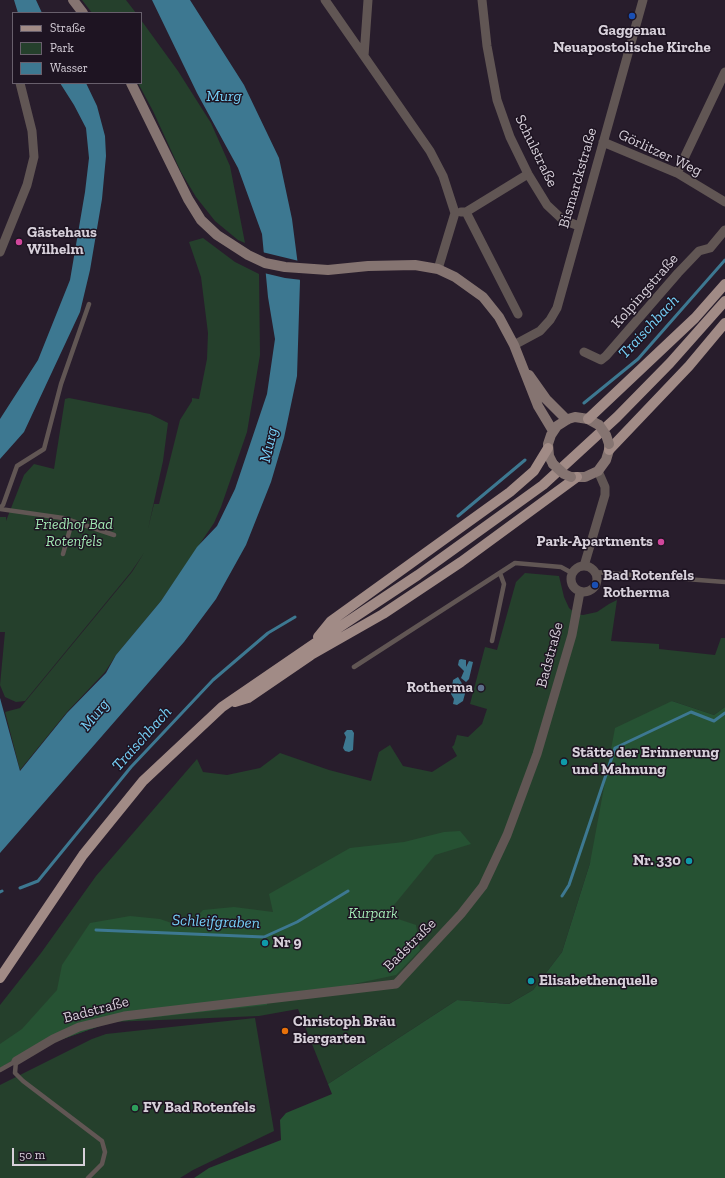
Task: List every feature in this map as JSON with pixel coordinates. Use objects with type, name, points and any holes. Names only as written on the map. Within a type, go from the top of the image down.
[{"type":"main road","points":[[588,419],[696,318],[725,284]]},
{"type":"main road","points":[[0,978],[83,855],[144,781],[222,707],[424,571],[543,485],[617,417],[670,363],[725,301]]},
{"type":"main road","points":[[609,447],[689,366],[725,323]]},
{"type":"main road","points":[[314,644],[331,621],[458,530],[528,476],[540,462],[548,448]]},
{"type":"main road","points":[[222,707],[248,698],[311,655],[383,614],[461,562],[574,477]]},
{"type":"street","points":[[73,0],[83,12]]},
{"type":"street","points":[[325,0],[430,151],[444,176],[455,213],[438,269]]},
{"type":"street","points":[[364,56],[368,0]]},
{"type":"street","name":"Schulstraße","points":[[482,0],[487,46],[497,100],[510,137],[528,174],[547,205],[563,220],[579,226]]},
{"type":"street","name":"Bismarckstraße","points":[[516,350],[550,320],[557,308],[643,0]]},
{"type":"street","points":[[677,173],[725,72]]},
{"type":"street","points":[[0,252],[27,185],[34,157],[32,131],[20,84]]},
{"type":"street","points":[[132,84],[150,120],[176,178],[202,220],[217,235],[233,247],[265,262],[291,268],[328,270],[368,266],[415,265],[438,269],[469,285],[483,297],[499,317],[531,378],[546,399],[567,420]]},
{"type":"street","name":"Görlitzer Weg","points":[[603,142],[677,173],[725,202]]},
{"type":"street","points":[[455,213],[466,212],[528,174]]},
{"type":"street","points":[[466,212],[518,314]]},
{"type":"street","name":"Kolpingstraße","points":[[584,352],[601,360],[606,356],[699,251],[710,248],[725,230]]},
{"type":"street","points":[[516,350],[538,406],[553,431]]},
{"type":"street","points":[[575,417],[588,419],[599,425],[606,435],[609,447],[606,460],[598,470],[589,476],[574,477],[564,474],[553,464],[548,448],[553,431],[567,420],[575,417]]},
{"type":"street","points":[[584,566],[605,496],[605,487],[598,470]]},
{"type":"street","points":[[584,566],[588,567],[594,572],[596,581],[593,588],[585,592],[580,592],[572,584],[572,573],[577,568],[584,566]]},
{"type":"street","name":"Badstraße","points":[[16,1061],[53,1039],[79,1027],[124,1016],[396,984],[461,914],[483,886],[507,835],[538,754],[572,635],[580,592]]},
{"type":"lane","points":[[89,304],[59,394],[44,449],[17,466],[3,505],[0,509],[63,518],[114,535]]},
{"type":"lane","points":[[63,554],[72,522]]},
{"type":"lane","points":[[354,667],[515,563],[560,567],[572,573]]},
{"type":"lane","points":[[594,572],[725,582]]},
{"type":"lane","points":[[492,641],[504,584],[500,573]]},
{"type":"lane","points":[[0,1070],[16,1061],[16,1073],[23,1081],[102,1141],[105,1152],[102,1164],[88,1178]]},
{"type":"green space","points":[[82,0],[126,0],[135,12],[91,12]]},
{"type":"green space","points":[[142,21],[178,71],[211,123],[230,166],[245,243],[238,240],[215,221],[196,197],[181,172],[153,111],[139,84],[142,84]]},
{"type":"green space","name":"Friedhof Bad Rotenfels","points":[[203,238],[235,262],[259,274],[260,355],[247,432],[214,523],[161,601],[116,655],[105,672],[67,712],[20,770],[5,712],[20,708],[132,572],[144,553],[131,572],[25,701],[16,702],[5,697],[0,685],[5,632],[0,632],[0,517],[6,517],[6,521],[24,475],[34,464],[54,469],[65,399],[69,398],[150,414],[168,423],[163,461],[148,529],[154,504],[159,504],[180,420],[192,401],[192,398],[199,399],[207,359],[208,333],[201,277],[189,242]]},
{"type":"green space","name":"Kurpark","points":[[525,573],[559,576],[564,597],[569,608],[576,614],[583,615],[597,612],[617,600],[611,641],[659,644],[659,649],[715,655],[721,638],[725,638],[725,707],[714,715],[672,701],[590,863],[562,952],[533,990],[509,1004],[457,1000],[328,1084],[298,1009],[259,1016],[111,1022],[26,1052],[0,1068],[0,1005],[41,953],[96,876],[197,759],[203,772],[227,775],[260,768],[280,753],[329,770],[371,781],[379,752],[390,745],[403,766],[432,772],[457,756],[452,747],[457,735],[468,737],[482,724],[487,709],[470,704],[485,647],[497,650],[516,582]]},
{"type":"green space","points":[[672,701],[714,715],[725,707],[725,1178],[194,1178],[209,1168],[281,1140],[280,1120],[286,1113],[332,1094],[328,1084],[457,1000],[509,1004],[533,990],[562,952],[590,863],[615,728]]},
{"type":"green space","points":[[460,831],[471,844],[435,855],[394,905],[392,917],[416,925],[420,950],[396,975],[335,988],[267,998],[267,1005],[111,1022],[26,1052],[0,1068],[0,1044],[22,1029],[57,990],[62,965],[90,923],[130,916],[160,919],[186,928],[203,910],[234,907],[273,912],[269,894],[350,848],[404,842],[444,832]]},
{"type":"green space","name":"FV Bad Rotenfels","points":[[255,1018],[274,1131],[193,1170],[180,1178],[0,1178],[0,1085],[92,1039],[106,1034]]},
{"type":"water","points":[[14,0],[36,0],[42,12],[18,12]]},
{"type":"water","name":"Murg","points":[[152,0],[190,0],[244,85],[279,158],[292,219],[300,281],[297,376],[284,438],[271,482],[246,545],[216,599],[184,642],[0,853],[0,698],[20,771],[67,713],[106,673],[116,655],[161,601],[197,547],[217,526],[235,489],[267,394],[275,339],[268,297],[262,234],[238,168],[197,93]]},
{"type":"water","points":[[61,84],[86,84],[97,106],[105,136],[106,156],[102,199],[90,270],[80,312],[24,432],[0,459],[0,419],[38,360],[70,280],[85,192],[89,158],[86,128]]},
{"type":"water","points":[[459,660],[466,660],[466,667],[469,661],[473,662],[469,679],[466,682],[461,678],[464,671],[458,665]]},
{"type":"water","points":[[458,677],[466,690],[463,701],[457,705],[453,704],[454,699],[451,694],[453,680]]},
{"type":"water","points":[[347,730],[352,730],[354,733],[353,750],[349,752],[345,751],[343,748],[346,737],[344,733]]},
{"type":"pier","points":[[262,252],[299,261],[302,280],[264,273]]},
{"type":"waterway","name":"Traischbach","points":[[584,403],[638,359],[725,260]]},
{"type":"waterway","name":"Traischbach","points":[[458,516],[525,460]]},
{"type":"waterway","name":"Traischbach","points":[[20,888],[38,881],[131,767],[213,680],[268,633],[295,617]]},
{"type":"waterway","points":[[562,896],[569,885],[615,748],[691,712],[714,721],[725,713]]},
{"type":"waterway","name":"Schleifgraben","points":[[96,930],[264,937],[297,922],[348,891]]},
{"type":"place","name":"Gaggenau Neuapostolische Kirche","points":[[632,16]]},
{"type":"place","name":"Gästehaus Wilhelm","points":[[19,242]]},
{"type":"place","name":"Park-Apartments","points":[[661,542]]},
{"type":"place","name":"Bad Rotenfels Rotherma","points":[[595,585]]},
{"type":"place","name":"Rotherma","points":[[481,688]]},
{"type":"place","name":"Stätte der Erinnerung und Mahnung","points":[[564,762]]},
{"type":"place","name":"Nr. 330","points":[[689,861]]},
{"type":"place","name":"Nr 9","points":[[265,943]]},
{"type":"place","name":"Elisabethenquelle","points":[[531,981]]},
{"type":"place","name":"Christoph Bräu Biergarten","points":[[285,1031]]},
{"type":"place","name":"FV Bad Rotenfels","points":[[135,1108]]}]
